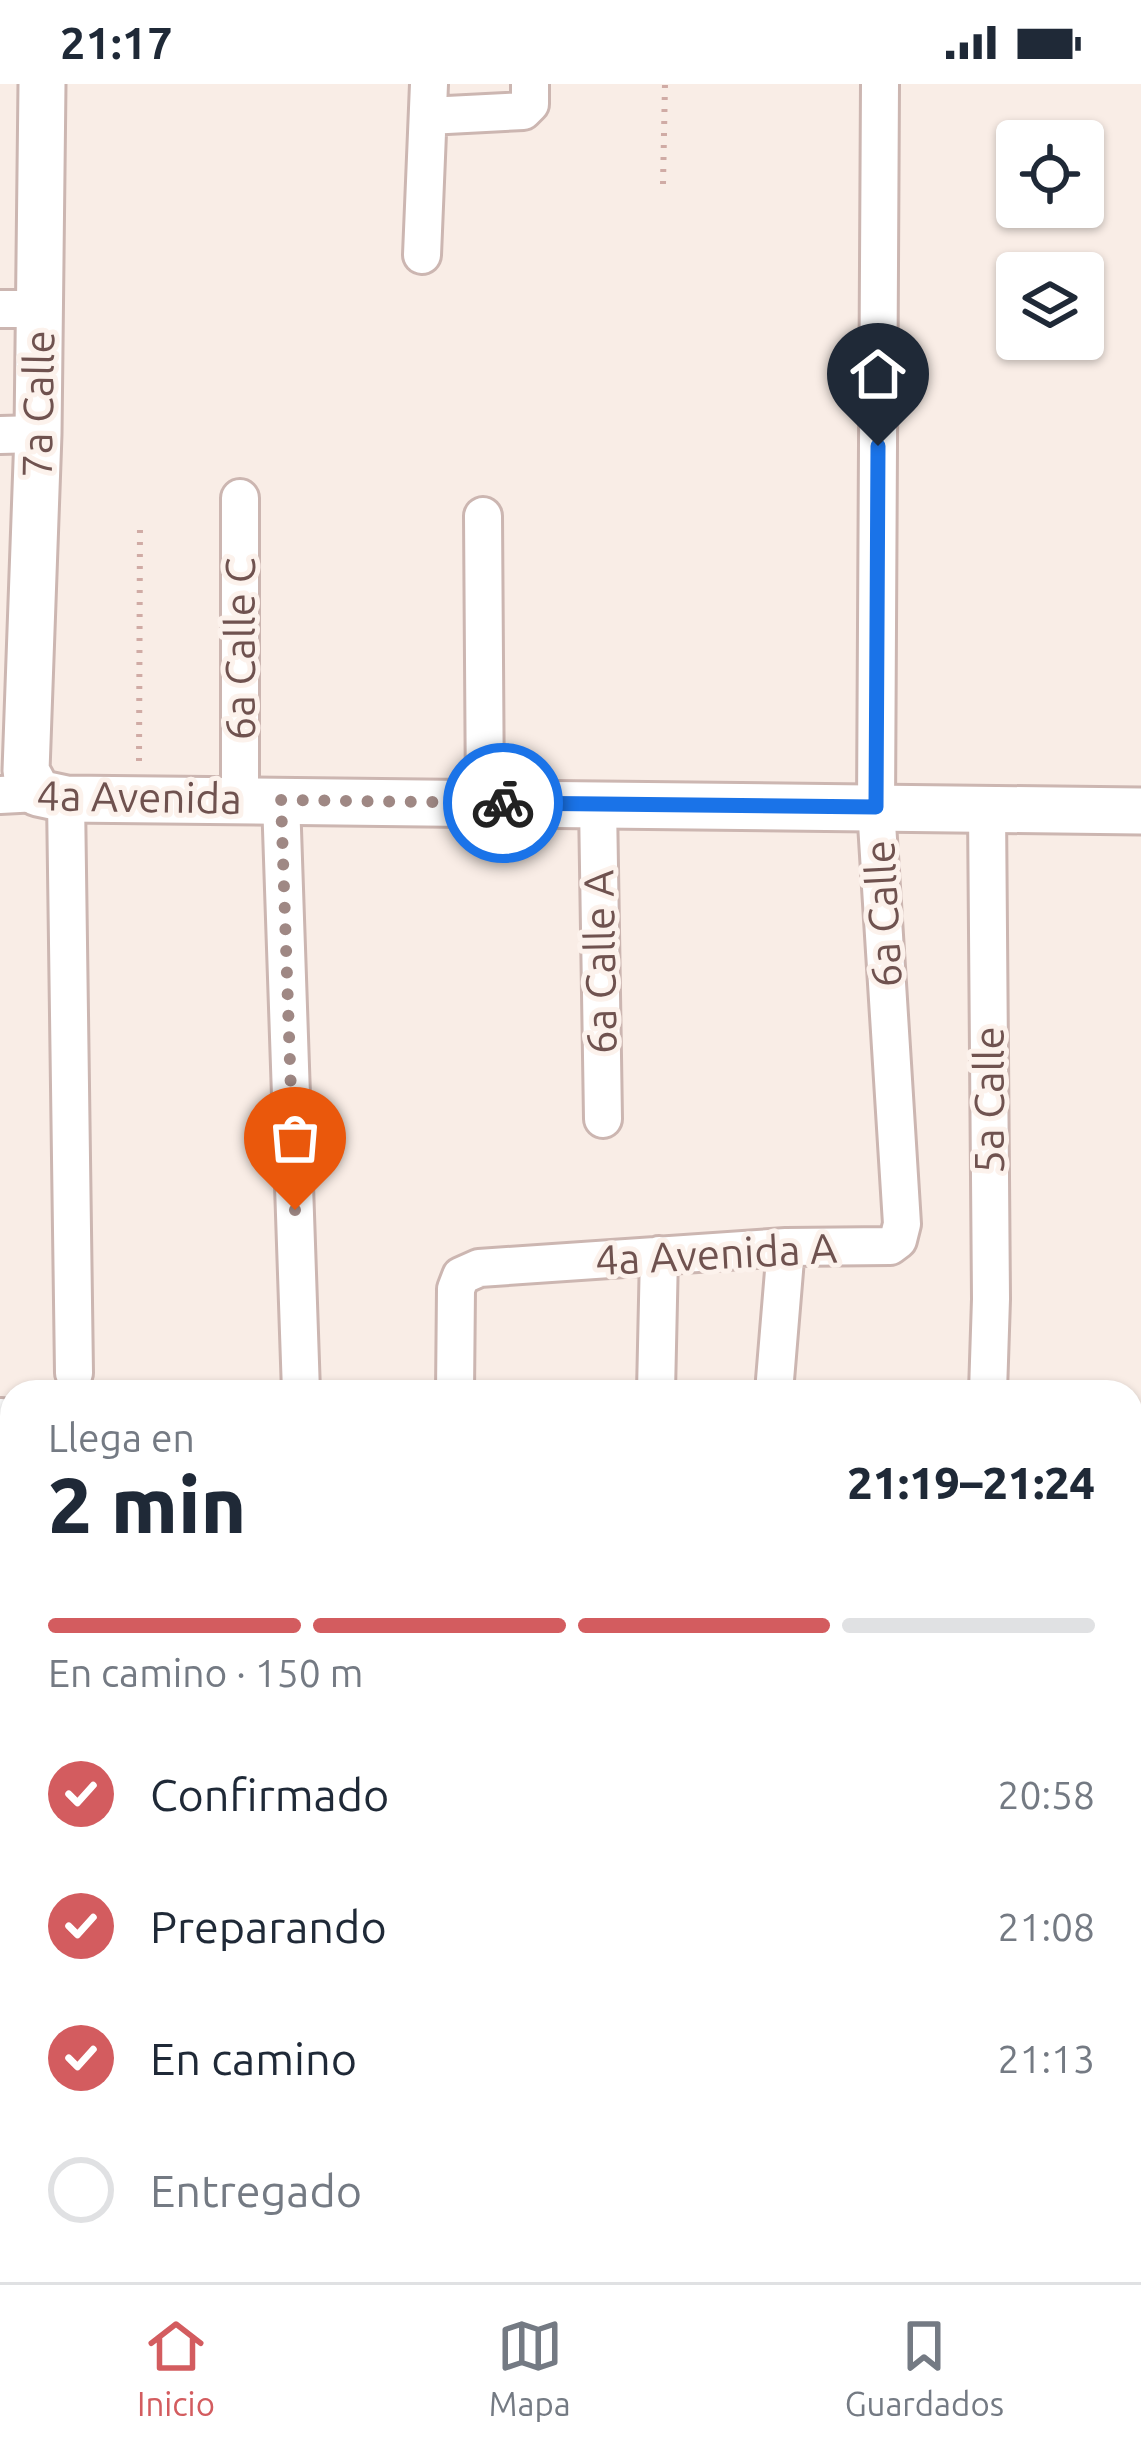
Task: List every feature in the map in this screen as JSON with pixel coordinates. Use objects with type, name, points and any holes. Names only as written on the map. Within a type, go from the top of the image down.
[{"type":"street","name":"7a Calle","points":[[35,796],[26,771],[20,309],[42,84]]},
{"type":"street","points":[[422,255],[429,100],[523,111],[530,104],[530,84]]},
{"type":"street","name":"6a Calle","points":[[880,84],[876,807],[902,1224],[898,1240]]},
{"type":"street","name":"6a Calle C","points":[[240,498],[301,1380]]},
{"type":"street","points":[[483,516],[485,802]]},
{"type":"street","points":[[35,796],[74,1373]]},
{"type":"street","name":"4a Avenida","points":[[35,796],[1141,811]]},
{"type":"street","name":"6a Calle A","points":[[598,804],[602,1119]]},
{"type":"street","name":"5a Calle","points":[[987,808],[988,1380]]},
{"type":"street","name":"4a Avenida A","points":[[455,1380],[456,1289],[461,1276],[479,1268],[786,1247],[890,1246],[898,1240]]},
{"type":"street","points":[[775,1380],[786,1247]]},
{"type":"street","points":[[656,1380],[659,1256]]},
{"type":"path","points":[[663,184],[665,84]]},
{"type":"path","points":[[138,799],[140,525]]},
{"type":"way so far","points":[[295,1210],[281,800],[503,803]]},
{"type":"route","points":[[503,803],[876,807],[878,446]]}]
